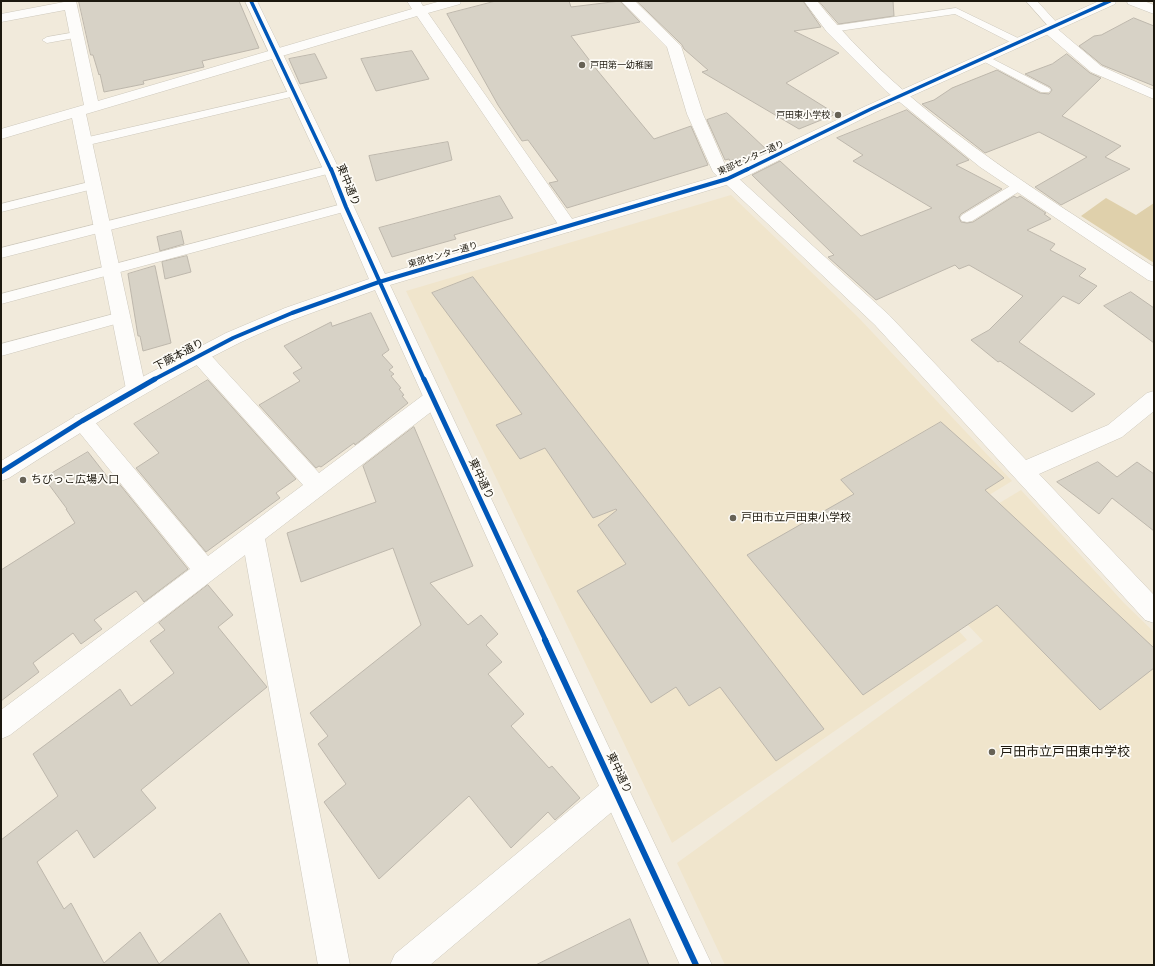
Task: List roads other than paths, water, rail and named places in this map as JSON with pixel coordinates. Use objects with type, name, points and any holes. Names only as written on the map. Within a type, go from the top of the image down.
[{"type":"street","name":"東中通り","points":[[251,1],[331,169],[379,282],[696,965]]},
{"type":"street","points":[[1,134],[276,54],[416,6],[455,1]]},
{"type":"street","points":[[629,1],[674,46],[695,114],[719,169],[727,179],[882,320],[1154,612]]},
{"type":"street","points":[[810,1],[832,29],[892,88],[986,164],[1154,276]]},
{"type":"street","name":"東部センター通り","points":[[379,282],[727,179],[901,95],[1110,1]]},
{"type":"street","points":[[1134,1],[1154,10]]},
{"type":"street","points":[[1,18],[70,3],[76,35],[85,110],[84,142],[136,389]]},
{"type":"street","points":[[416,6],[568,226]]},
{"type":"street","points":[[1052,28],[1096,69],[1154,95]]},
{"type":"street","name":"下蕨本通り","points":[[1,472],[136,389],[233,338],[292,313],[379,282]]},
{"type":"street","points":[[200,356],[318,486]]},
{"type":"street","points":[[1,726],[433,399]]},
{"type":"street","points":[[1022,471],[1115,431],[1154,399]]},
{"type":"street","points":[[82,421],[206,571]]},
{"type":"street","points":[[253,536],[334,965]]},
{"type":"street","points":[[406,965],[616,790]]},
{"type":"lane","points":[[948,1],[956,11],[1018,42]]},
{"type":"lane","points":[[1031,1],[1052,28]]},
{"type":"lane","points":[[832,29],[956,11]]},
{"type":"lane","points":[[48,40],[76,35]]},
{"type":"lane","points":[[985,58],[1045,90]]},
{"type":"lane","points":[[84,142],[295,93]]},
{"type":"lane","points":[[1,253],[331,169]]},
{"type":"lane","points":[[1,208],[93,185]]},
{"type":"lane","points":[[967,218],[1019,186]]},
{"type":"lane","points":[[1,299],[346,207]]},
{"type":"lane","points":[[1,350],[121,317]]},
{"type":"place","name":"戸田第一幼稚園","points":[[582,65]]},
{"type":"place","name":"戸田東小学校","points":[[838,115]]},
{"type":"place","name":"ちびっこ広場入口","points":[[23,480]]},
{"type":"place","name":"戸田市立戸田東小学校","points":[[733,518]]},
{"type":"place","name":"戸田市立戸田東中学校","points":[[992,752]]}]
